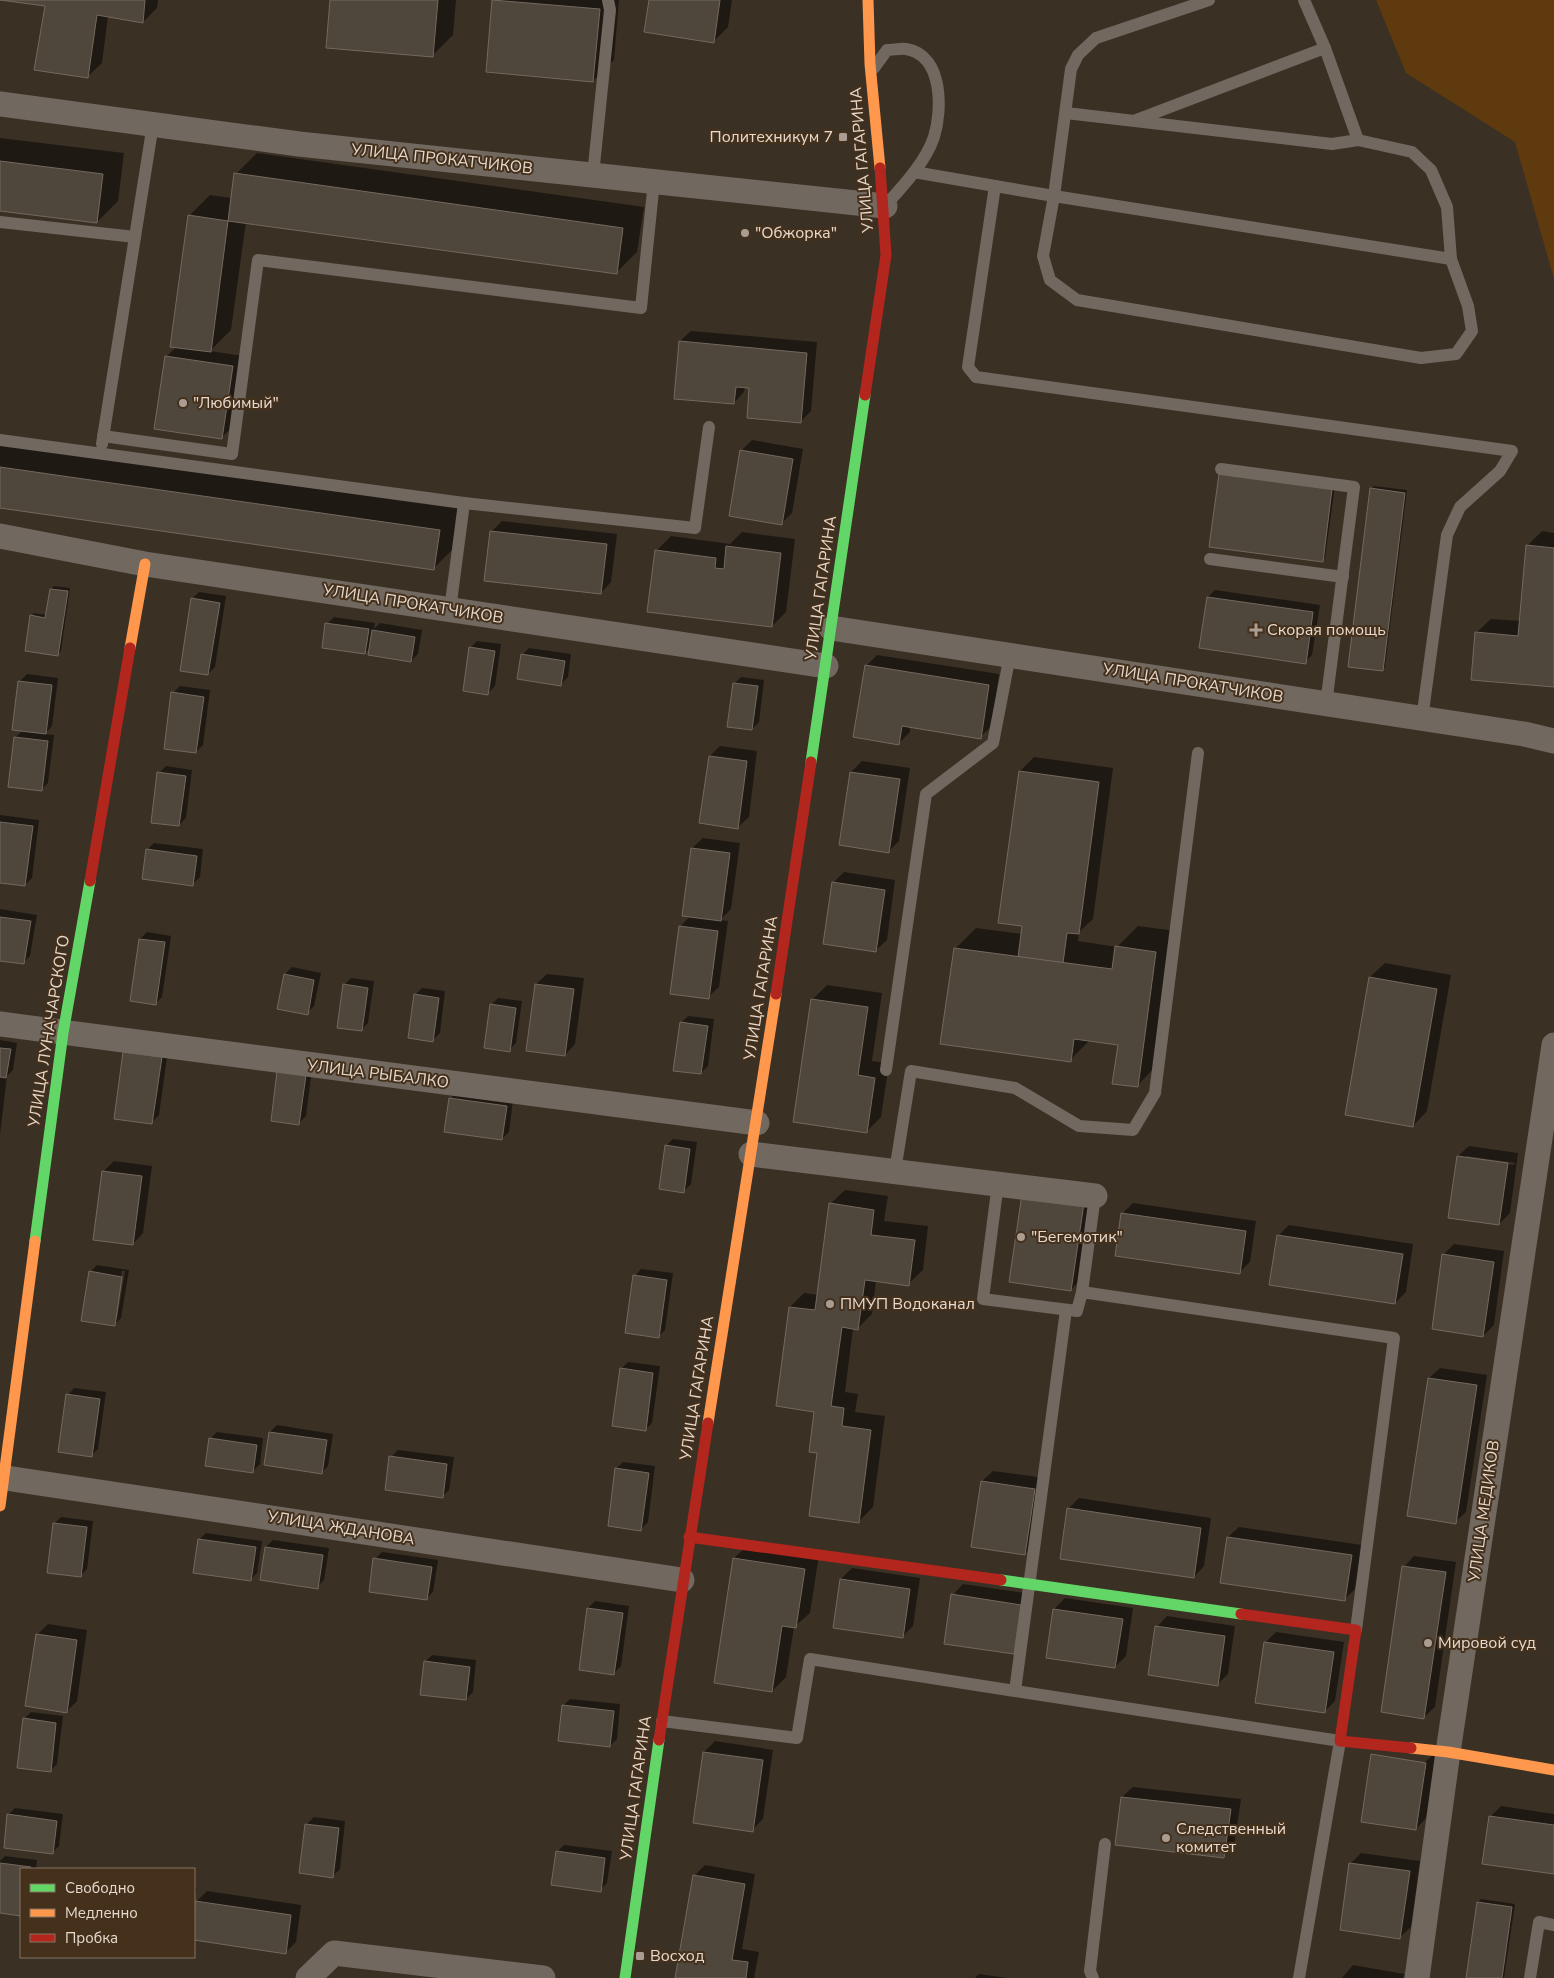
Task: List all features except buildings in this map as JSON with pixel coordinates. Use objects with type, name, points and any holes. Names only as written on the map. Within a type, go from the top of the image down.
[{"type":"street","name":"УЛИЦА ГАГАРИНА","points":[[625,1978],[682,1580],[757,1123],[886,255],[885,206],[871,75],[868,0]]},
{"type":"street","name":"УЛИЦА ПРОКАТЧИКОВ","points":[[0,104],[299,144],[885,206]]},
{"type":"street","name":"УЛИЦА ПРОКАТЧИКОВ","points":[[0,536],[145,564],[826,666]]},
{"type":"street","name":"УЛИЦА ЛУНАЧАРСКОГО","points":[[0,1506],[2,1477],[63,1033],[145,564]]},
{"type":"street","name":"УЛИЦА ПРОКАТЧИКОВ","points":[[831,628],[1422,718],[1554,741]]},
{"type":"street","name":"УЛИЦА РЫБАЛКО","points":[[0,1024],[757,1123]]},
{"type":"street","name":"УЛИЦА МЕДИКОВ","points":[[1417,1978],[1448,1752],[1554,1045]]},
{"type":"street","points":[[751,1154],[1096,1196]]},
{"type":"street","name":"УЛИЦА ЖДАНОВА","points":[[2,1477],[682,1580]]},
{"type":"street","points":[[689,1537],[1356,1630],[1340,1741],[1448,1752],[1554,1770]]},
{"type":"street","points":[[308,1978],[334,1953],[543,1978]]},
{"type":"lane","points":[[593,175],[610,10],[608,0]]},
{"type":"lane","points":[[1066,112],[1332,144],[1358,140],[1412,152],[1431,170],[1447,207],[1451,259],[1468,306],[1472,331],[1456,354],[1421,358],[1077,300],[1050,280],[1043,256],[1054,196],[1071,69],[1078,55],[1096,38],[1208,0]]},
{"type":"lane","points":[[1304,0],[1325,48],[1358,140]]},
{"type":"lane","points":[[1133,120],[1325,48]]},
{"type":"lane","points":[[871,75],[876,62],[887,50],[907,49],[925,58],[936,77],[940,106],[934,138],[914,172],[885,206]]},
{"type":"lane","points":[[100,454],[153,124]]},
{"type":"lane","points":[[914,172],[1451,259]]},
{"type":"lane","points":[[103,436],[232,454],[258,260],[641,308],[654,182]]},
{"type":"lane","points":[[995,186],[968,367],[976,377],[1512,452],[1500,471],[1460,507],[1447,535],[1422,718]]},
{"type":"lane","points":[[0,222],[135,237]]},
{"type":"lane","points":[[0,440],[464,503],[695,528],[709,427]]},
{"type":"lane","points":[[1221,469],[1354,487],[1326,704]]},
{"type":"lane","points":[[450,610],[464,503]]},
{"type":"lane","points":[[1210,559],[1343,577]]},
{"type":"lane","points":[[886,1070],[926,794],[993,743],[1010,655]]},
{"type":"lane","points":[[895,1171],[911,1070],[1015,1088],[1079,1126],[1133,1130],[1155,1093],[1198,753]]},
{"type":"lane","points":[[998,1183],[983,1299],[1077,1311],[1082,1292],[1096,1196]]},
{"type":"lane","points":[[1082,1292],[1394,1338],[1356,1630]]},
{"type":"lane","points":[[1015,1691],[1066,1310]]},
{"type":"lane","points":[[662,1721],[797,1738],[810,1659],[1340,1741],[1299,1978]]},
{"type":"lane","points":[[1093,1978],[1090,1971],[1104,1844]]},
{"type":"lane","points":[[1530,1978],[1539,1922],[1554,1925]]},
{"type":"shaded area","points":[[1376,0],[1554,0],[1554,279],[1515,142],[1406,73]]},
{"type":"traffic: fast","points":[[811,762],[865,395]]},
{"type":"traffic: fast","points":[[35,1241],[63,1033],[90,881]]},
{"type":"traffic: fast","points":[[1001,1580],[1241,1614]]},
{"type":"traffic: fast","points":[[625,1978],[659,1740]]},
{"type":"traffic: slow","points":[[868,0],[870,64],[880,168]]},
{"type":"traffic: slow","points":[[130,648],[145,564]]},
{"type":"traffic: slow","points":[[708,1423],[776,994]]},
{"type":"traffic: slow","points":[[0,1506],[35,1241]]},
{"type":"traffic: slow","points":[[1411,1748],[1448,1752],[1554,1770]]},
{"type":"traffic: jam","points":[[865,395],[886,255],[880,168]]},
{"type":"traffic: jam","points":[[90,881],[130,648]]},
{"type":"traffic: jam","points":[[776,994],[811,762]]},
{"type":"traffic: jam","points":[[659,1740],[708,1423]]},
{"type":"traffic: jam","points":[[689,1537],[1001,1580]]},
{"type":"traffic: jam","points":[[1241,1614],[1356,1630],[1340,1741],[1411,1748]]},
{"type":"place","name":"Политехникум 7","points":[[843,137]]},
{"type":"place","name":"\"Обжорка\"","points":[[745,233]]},
{"type":"place","name":"\"Любимый\"","points":[[183,403]]},
{"type":"place","name":"Скорая помощь","points":[[1256,630]]},
{"type":"place","name":"\"Бегемотик\"","points":[[1021,1237]]},
{"type":"place","name":"ПМУП Водоканал","points":[[830,1304]]},
{"type":"place","name":"Мировой суд","points":[[1428,1643]]},
{"type":"place","name":"Следственный комитет","points":[[1166,1838]]},
{"type":"place","name":"Восход","points":[[640,1956]]}]
